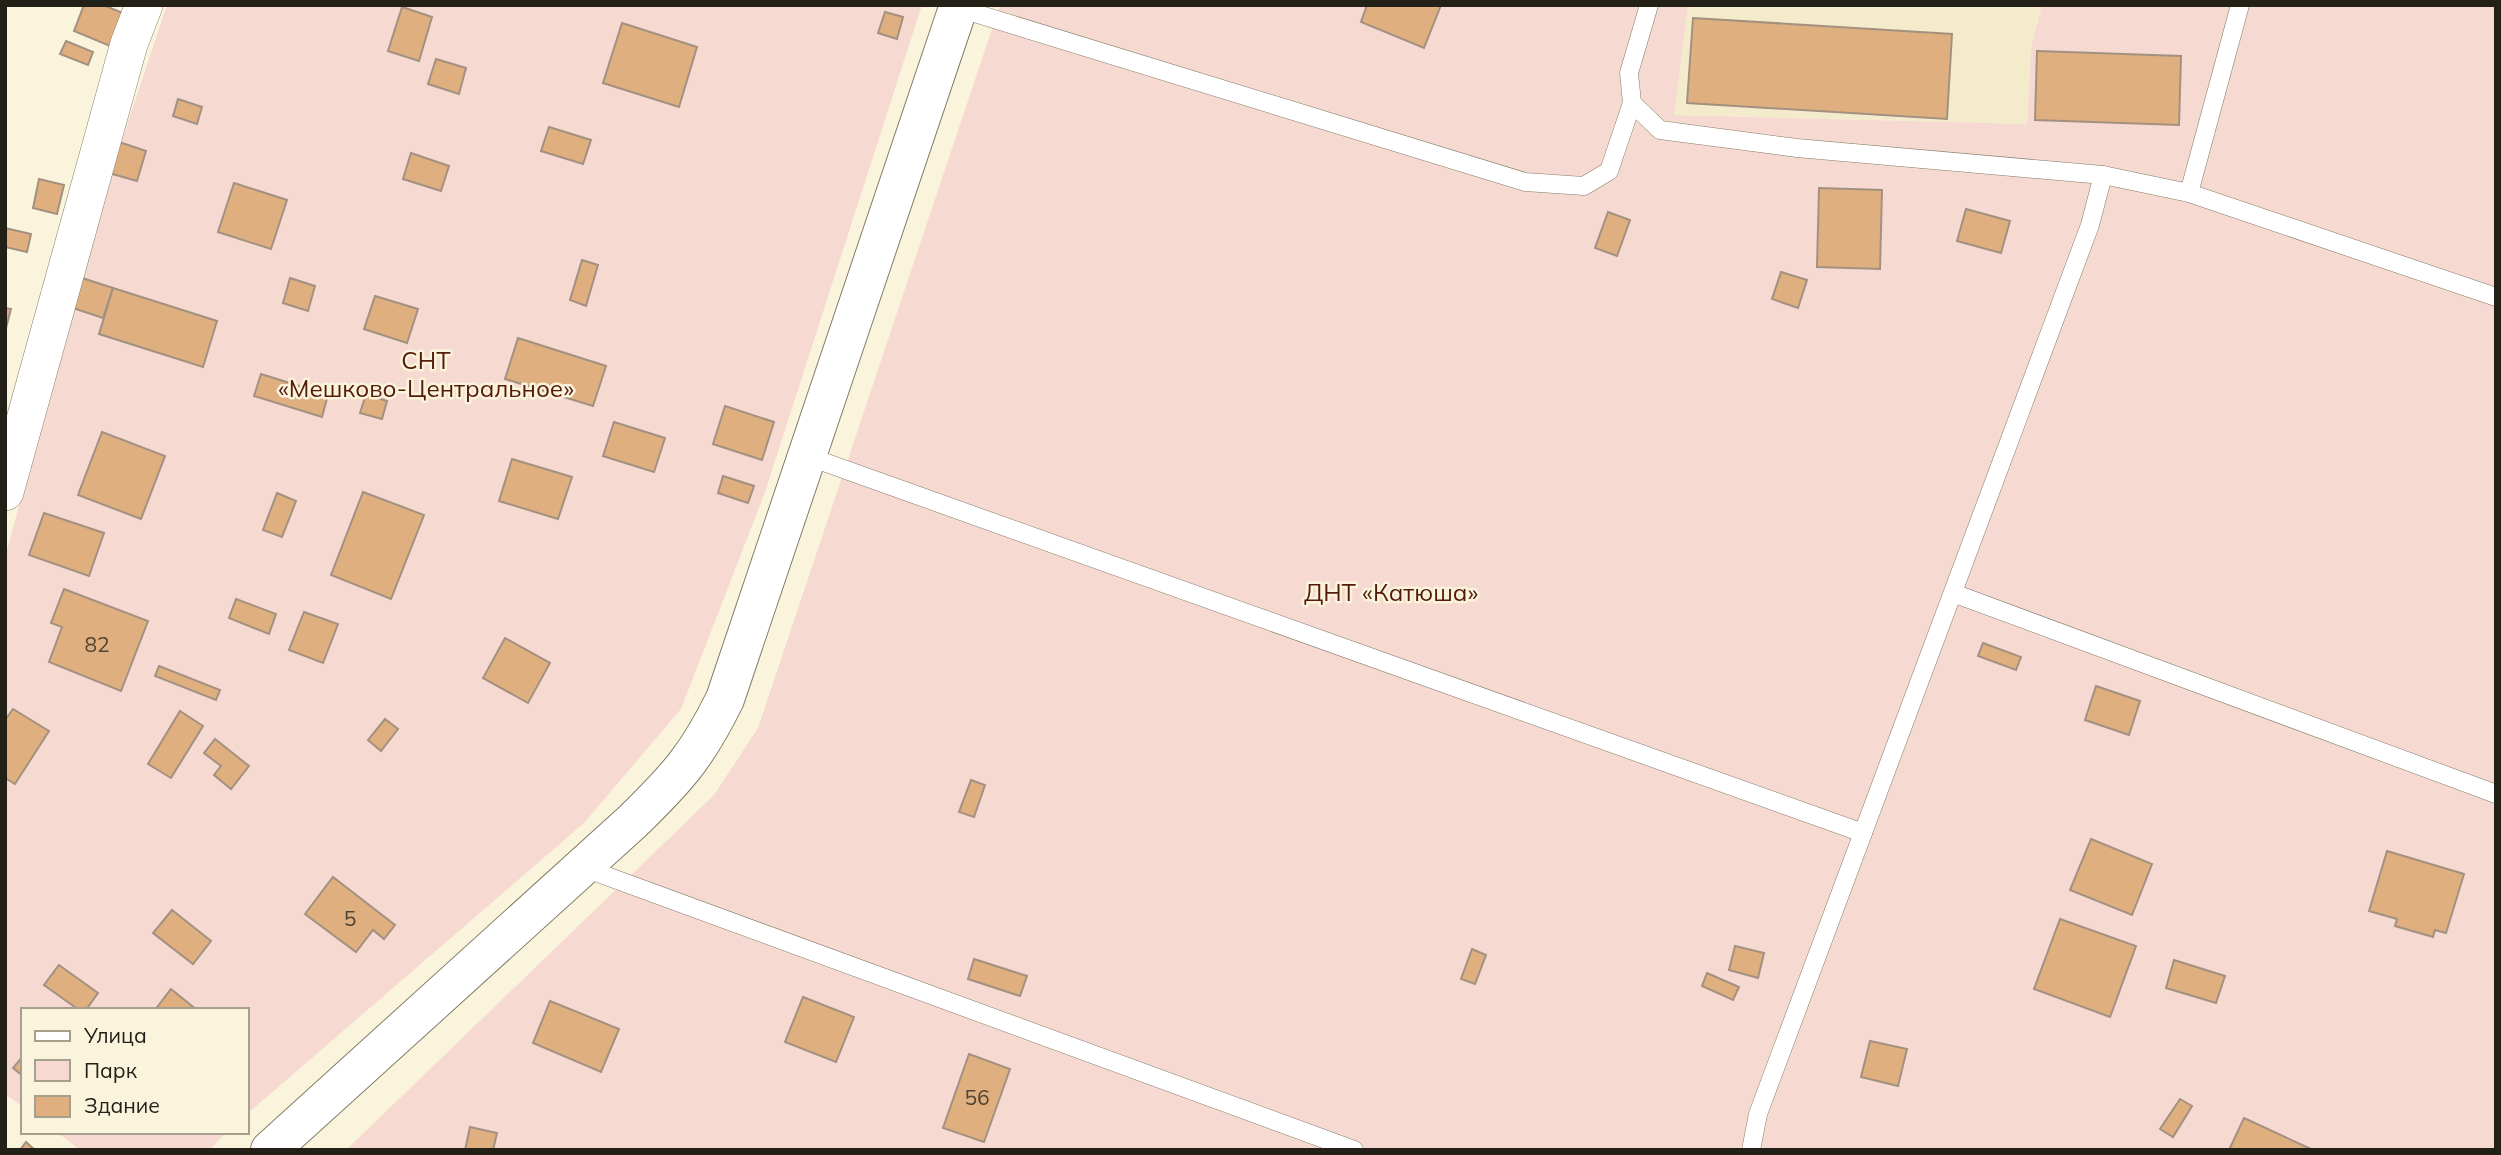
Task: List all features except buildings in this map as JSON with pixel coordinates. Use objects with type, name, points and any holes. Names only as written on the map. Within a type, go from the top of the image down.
[{"type":"street","points":[[5,492],[129,44],[144,5]]},
{"type":"street","points":[[270,1150],[662,793],[699,751],[725,699],[958,7]]},
{"type":"lane","points":[[958,7],[1525,182],[1584,186],[1609,171],[1632,103],[1629,73],[1649,5]]},
{"type":"lane","points":[[2189,193],[2240,5]]},
{"type":"lane","points":[[1632,103],[1660,130],[1797,148],[2103,175],[2189,193],[2496,298]]},
{"type":"lane","points":[[1751,1150],[1758,1114],[2090,225],[2103,175]]},
{"type":"lane","points":[[807,456],[1863,833]]},
{"type":"lane","points":[[1953,593],[2496,794]]},
{"type":"lane","points":[[582,867],[1354,1150]]},
{"type":"shaded area","points":[[1688,5],[2042,5],[2031,48],[2027,124],[1673,115]]},
{"type":"green space","name":"СНТ «Мешково-Центральное»","points":[[167,5],[922,5],[764,495],[681,709],[584,823],[248,1113],[248,1008],[21,1008],[21,1106],[5,1094],[5,557],[104,194]]},
{"type":"green space","name":"ДНТ «Катюша»","points":[[1000,5],[1688,5],[1674,115],[2027,124],[2031,48],[2042,5],[2496,5],[2496,1150],[346,1150],[714,795],[758,728]]},
{"type":"green space","points":[[60,1134],[224,1134],[210,1150],[80,1150]]}]
